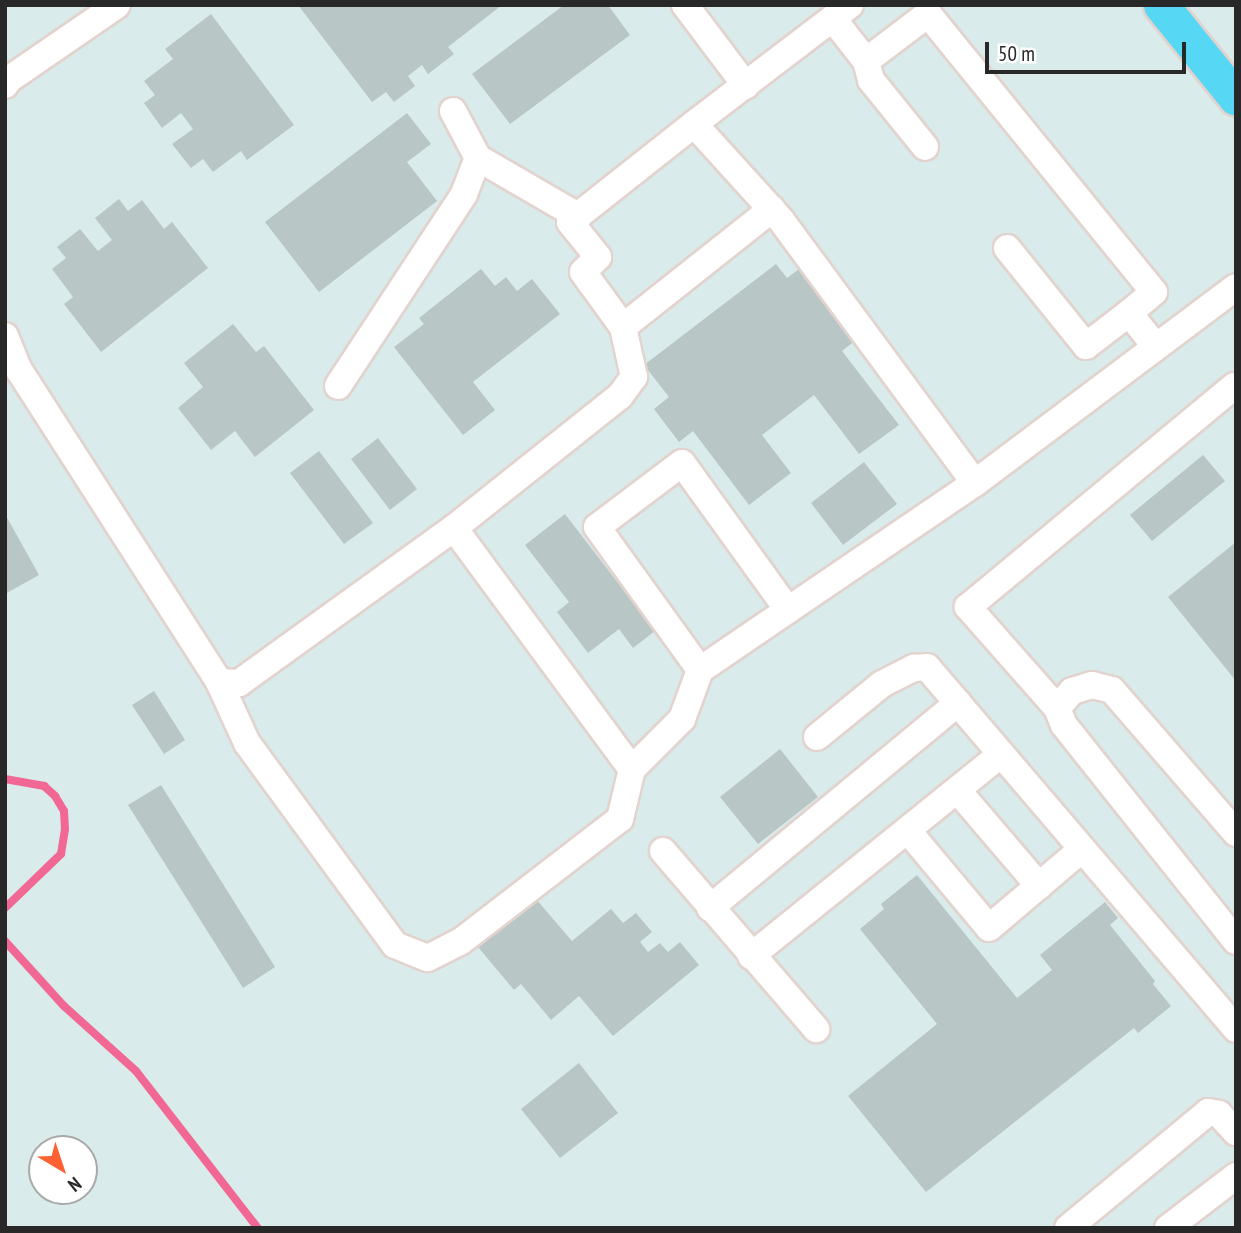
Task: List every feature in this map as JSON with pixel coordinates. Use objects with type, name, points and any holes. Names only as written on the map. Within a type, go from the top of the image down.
[{"type":"main road","points":[[1161,5],[1236,98]]},
{"type":"street","points":[[5,85],[8,80],[117,5]]},
{"type":"street","points":[[685,5],[746,86]]},
{"type":"street","points":[[219,682],[239,683],[454,528],[620,396],[634,377],[623,327],[583,272],[598,257],[570,222],[841,10],[866,61],[871,80],[925,147]]},
{"type":"street","points":[[866,61],[928,14],[1154,292],[1086,346],[1007,248]]},
{"type":"street","points":[[453,111],[478,158],[578,216]]},
{"type":"street","points":[[694,124],[772,209],[975,483]]},
{"type":"street","points":[[338,386],[464,194],[478,158]]},
{"type":"street","points":[[623,327],[772,209]]},
{"type":"street","points":[[5,336],[19,370],[219,682],[247,743],[395,945],[428,958],[460,942],[620,819],[632,769],[682,719],[700,670],[975,483],[1236,288]]},
{"type":"street","points":[[1129,313],[1156,347]]},
{"type":"street","points":[[1234,386],[968,607],[1060,716],[1236,941]]},
{"type":"street","points":[[700,670],[597,527],[682,463],[788,610]]},
{"type":"street","points":[[454,528],[632,769]]},
{"type":"street","points":[[817,737],[882,684],[914,668],[928,667],[1236,1029]]},
{"type":"street","points":[[1060,716],[1072,691],[1092,685],[1112,690],[1236,833]]},
{"type":"street","points":[[710,908],[958,703]]},
{"type":"street","points":[[751,956],[1001,754]]},
{"type":"street","points":[[958,791],[1039,886]]},
{"type":"street","points":[[908,831],[989,928],[1082,849]]},
{"type":"street","points":[[663,851],[816,1029]]},
{"type":"street","points":[[1068,1228],[1208,1112],[1219,1114],[1236,1132]]},
{"type":"street","points":[[1169,1227],[1236,1175]]},
{"type":"building","points":[[298,5],[502,5],[448,47],[454,54],[428,74],[422,65],[408,76],[415,86],[394,102],[386,92],[372,102]]},
{"type":"building","points":[[564,5],[608,5],[630,35],[510,124],[472,74]]},
{"type":"building","points":[[211,14],[294,125],[247,160],[241,151],[213,172],[203,159],[191,168],[172,144],[193,129],[181,113],[162,128],[144,103],[155,95],[144,81],[173,59],[165,49]]},
{"type":"building","points":[[407,113],[431,144],[407,162],[437,201],[319,292],[265,222]]},
{"type":"building","points":[[119,199],[128,211],[142,200],[164,229],[172,222],[208,268],[101,352],[64,304],[73,297],[52,269],[66,258],[57,247],[80,229],[98,251],[112,240],[95,218]]},
{"type":"building","points":[[776,264],[787,278],[806,264],[861,336],[842,351],[899,425],[859,454],[814,395],[762,435],[791,473],[749,505],[693,431],[679,442],[654,409],[669,397],[644,365]]},
{"type":"building","points":[[481,269],[495,286],[506,277],[517,291],[532,279],[560,314],[473,382],[495,410],[463,435],[394,347],[424,324],[419,318]]},
{"type":"building","points":[[233,324],[256,352],[264,346],[314,410],[255,457],[235,431],[211,450],[178,408],[203,387],[184,363]]},
{"type":"building","points":[[378,438],[417,489],[390,510],[351,459]]},
{"type":"building","points":[[319,451],[373,523],[344,544],[290,473]]},
{"type":"building","points":[[1203,455],[1225,481],[1152,541],[1130,515]]},
{"type":"building","points":[[864,462],[897,504],[843,545],[811,503]]},
{"type":"building","points":[[5,514],[39,575],[5,594]]},
{"type":"building","points":[[565,514],[655,631],[633,648],[619,629],[588,653],[557,612],[569,602],[525,545]]},
{"type":"building","points":[[1236,542],[1236,681],[1168,597]]},
{"type":"building","points":[[154,691],[185,740],[164,754],[132,705]]},
{"type":"building","points":[[780,749],[818,797],[758,844],[720,797]]},
{"type":"building","points":[[161,785],[275,967],[243,988],[128,805]]},
{"type":"building","points":[[917,875],[1017,998],[1052,970],[1040,955],[1105,902],[1118,918],[1110,925],[1155,981],[1153,984],[1171,1006],[1138,1033],[1134,1028],[926,1192],[848,1096],[937,1024],[860,929],[884,909],[881,904]]},
{"type":"building","points":[[536,899],[572,941],[611,909],[623,923],[636,913],[652,932],[640,942],[648,952],[660,943],[668,952],[680,942],[699,965],[613,1036],[579,996],[551,1020],[521,984],[514,990],[478,947]]},
{"type":"building","points":[[579,1063],[618,1113],[560,1158],[521,1109]]},
{"type":"waterway","points":[[5,779],[44,786],[55,796],[64,811],[65,829],[61,854],[5,908]]},
{"type":"waterway","points":[[5,941],[64,1006],[136,1071],[258,1228]]}]
